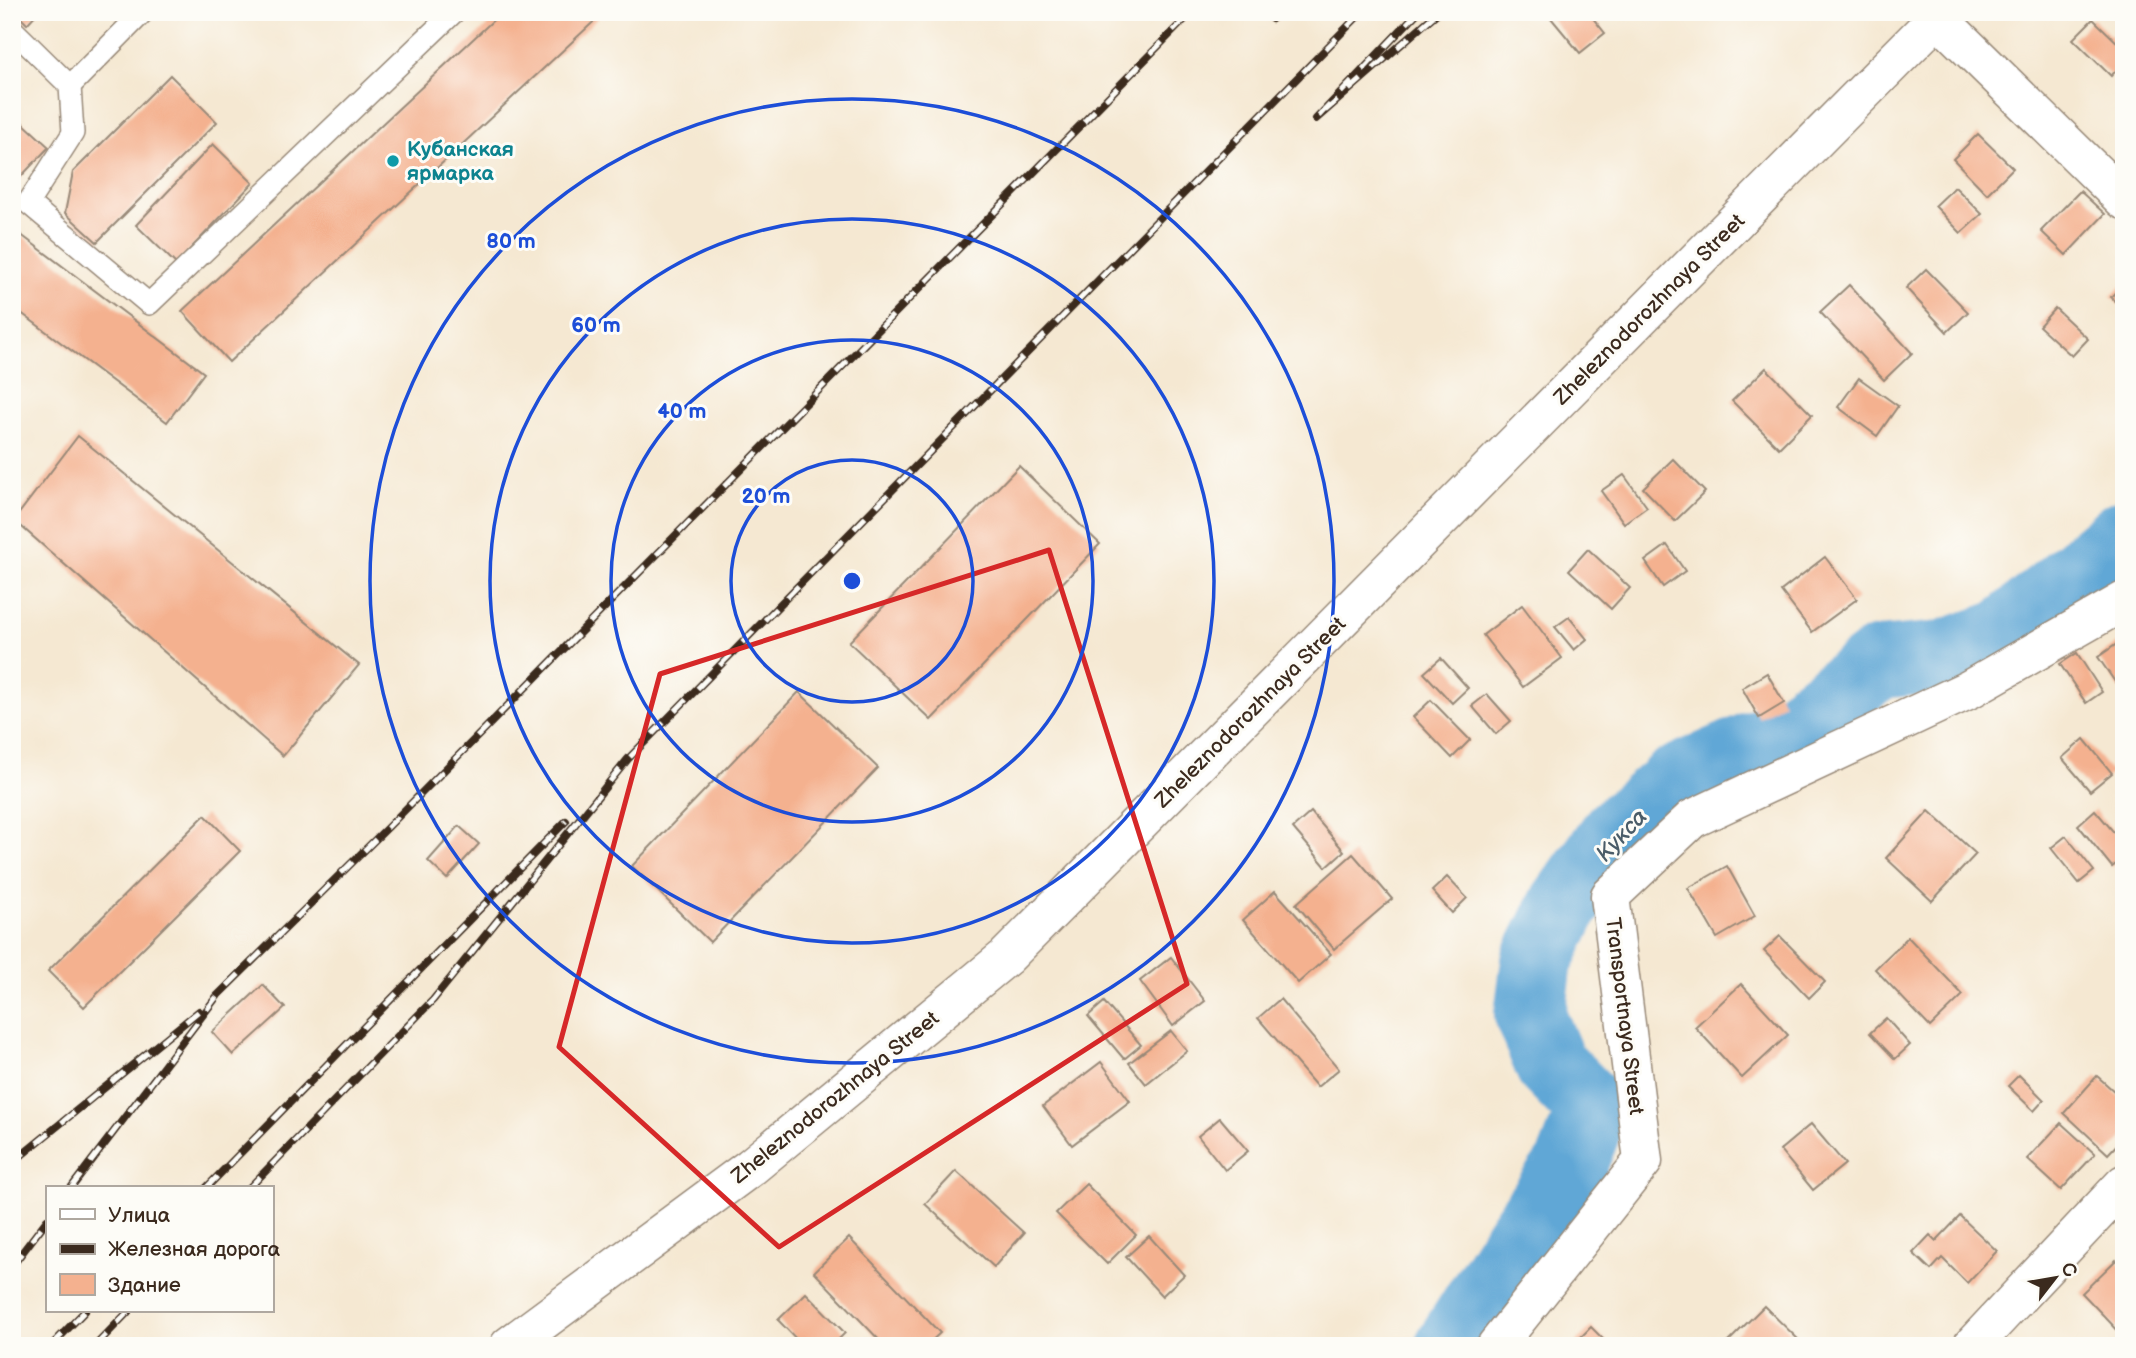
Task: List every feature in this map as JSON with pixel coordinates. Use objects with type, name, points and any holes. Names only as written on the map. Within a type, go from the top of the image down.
[{"type":"street","name":"Zheleznodorozhnaya Street","points":[[509,1346],[751,1167],[1006,957],[1941,15],[2124,200]]},
{"type":"street","name":"Transportnaya Street","points":[[1496,1346],[1643,1161],[1610,896],[1692,819],[1970,689],[2124,601]]},
{"type":"street","points":[[1972,1346],[2119,1199]]},
{"type":"lane","points":[[70,86],[142,12]]},
{"type":"lane","points":[[12,29],[70,86],[73,133],[29,203],[149,304],[454,12]]},
{"type":"highlighted area","points":[[1049,550],[1187,984],[779,1247],[559,1047],[660,674]]},
{"type":"building","points":[[15,12],[38,12],[27,24]]},
{"type":"building","name":"Кубанская ярмарка","points":[[502,12],[604,12],[229,362],[182,311]]},
{"type":"building","points":[[1546,12],[1588,12],[1605,33],[1580,53]]},
{"type":"building","points":[[2093,19],[2124,49],[2124,62],[2111,76],[2073,39]]},
{"type":"building","points":[[170,75],[217,122],[97,242],[65,213],[73,172]]},
{"type":"building","points":[[12,113],[49,147],[12,186]]},
{"type":"building","points":[[1978,134],[2013,168],[1987,194],[1953,159]]},
{"type":"building","points":[[213,144],[253,183],[176,264],[136,225]]},
{"type":"building","points":[[1955,187],[1982,214],[1961,233],[1935,206]]},
{"type":"building","points":[[2080,191],[2105,214],[2066,255],[2041,231]]},
{"type":"building","points":[[12,228],[204,373],[167,422],[12,306]]},
{"type":"building","points":[[1926,269],[1968,312],[1947,332],[1906,288]]},
{"type":"building","points":[[2124,283],[2124,309],[2111,297]]},
{"type":"building","points":[[1849,285],[1912,353],[1884,380],[1820,312]]},
{"type":"building","points":[[2055,308],[2088,339],[2072,356],[2039,326]]},
{"type":"building","points":[[1766,368],[1812,415],[1779,448],[1732,401]]},
{"type":"building","points":[[1859,378],[1898,406],[1877,436],[1838,407]]},
{"type":"building","points":[[78,436],[359,665],[283,756],[14,520]]},
{"type":"building","points":[[1673,459],[1705,492],[1675,521],[1643,488]]},
{"type":"building","points":[[1019,466],[1100,544],[931,720],[849,642]]},
{"type":"building","points":[[1624,475],[1647,507],[1624,523],[1601,491]]},
{"type":"building","points":[[1667,545],[1685,571],[1663,587],[1645,561]]},
{"type":"building","points":[[1588,549],[1630,588],[1611,609],[1569,570]]},
{"type":"building","points":[[1825,557],[1857,599],[1812,632],[1781,591]]},
{"type":"building","points":[[1522,605],[1562,658],[1523,687],[1483,635]]},
{"type":"building","points":[[1569,617],[1587,639],[1574,650],[1555,627]]},
{"type":"building","points":[[2124,639],[2124,695],[2098,657]]},
{"type":"building","points":[[2077,653],[2102,692],[2086,703],[2060,664]]},
{"type":"building","points":[[1441,658],[1468,688],[1452,703],[1424,673]]},
{"type":"building","points":[[1767,673],[1784,703],[1759,718],[1742,688]]},
{"type":"building","points":[[799,692],[878,768],[710,942],[632,866]]},
{"type":"building","points":[[1487,694],[1511,721],[1496,734],[1472,706]]},
{"type":"building","points":[[1431,700],[1470,740],[1452,758],[1413,717]]},
{"type":"building","points":[[2084,739],[2112,773],[2090,791],[2062,758]]},
{"type":"building","points":[[2095,810],[2124,844],[2124,858],[2112,867],[2078,825]]},
{"type":"building","points":[[1929,811],[1976,854],[1932,901],[1886,858]]},
{"type":"building","points":[[1311,812],[1344,851],[1326,867],[1293,828]]},
{"type":"building","points":[[205,815],[240,851],[84,1007],[48,971]]},
{"type":"building","points":[[459,826],[479,844],[447,879],[428,861]]},
{"type":"building","points":[[2066,836],[2094,871],[2079,883],[2051,848]]},
{"type":"building","points":[[1353,854],[1392,899],[1334,949],[1296,904]]},
{"type":"building","points":[[1727,866],[1755,916],[1717,938],[1688,888]]},
{"type":"building","points":[[1447,877],[1467,898],[1452,913],[1432,891]]},
{"type":"building","points":[[1275,891],[1331,954],[1298,983],[1243,920]]},
{"type":"building","points":[[1780,936],[1825,982],[1809,998],[1764,951]]},
{"type":"building","points":[[1908,937],[1963,995],[1930,1027],[1875,969]]},
{"type":"building","points":[[1171,957],[1205,1001],[1173,1026],[1140,981]]},
{"type":"building","points":[[1741,984],[1788,1035],[1742,1078],[1695,1027]]},
{"type":"building","points":[[263,985],[285,1008],[233,1055],[212,1032]]},
{"type":"building","points":[[1280,999],[1339,1069],[1317,1087],[1258,1018]]},
{"type":"building","points":[[1104,1002],[1141,1045],[1124,1059],[1088,1016]]},
{"type":"building","points":[[1886,1018],[1910,1045],[1895,1059],[1870,1033]]},
{"type":"building","points":[[1171,1031],[1187,1051],[1146,1084],[1129,1063]]},
{"type":"building","points":[[1101,1062],[1130,1101],[1072,1145],[1043,1106]]},
{"type":"building","points":[[2019,1075],[2044,1100],[2034,1111],[2008,1086]]},
{"type":"building","points":[[2097,1076],[2124,1100],[2124,1137],[2108,1154],[2064,1113]]},
{"type":"building","points":[[1220,1118],[1248,1151],[1225,1170],[1198,1136]]},
{"type":"building","points":[[2061,1123],[2095,1154],[2061,1190],[2027,1159]]},
{"type":"building","points":[[1811,1124],[1845,1164],[1813,1190],[1780,1150]]},
{"type":"building","points":[[956,1171],[1024,1233],[994,1267],[925,1204]]},
{"type":"building","points":[[1086,1184],[1136,1235],[1107,1264],[1056,1213]]},
{"type":"building","points":[[1960,1216],[1997,1251],[1967,1283],[1942,1258],[1931,1270],[1913,1253],[1930,1235],[1936,1241]]},
{"type":"building","points":[[1149,1236],[1184,1275],[1162,1296],[1126,1257]]},
{"type":"building","points":[[849,1238],[940,1333],[926,1346],[885,1346],[814,1272]]},
{"type":"building","points":[[2116,1260],[2124,1268],[2124,1337],[2082,1293]]},
{"type":"building","points":[[806,1293],[845,1333],[832,1346],[803,1346],[778,1320]]},
{"type":"building","points":[[1764,1306],[1805,1346],[1730,1346],[1727,1343]]},
{"type":"building","points":[[1591,1327],[1610,1346],[1572,1346]]},
{"type":"waterway","name":"Кукса","points":[[1451,1346],[1521,1236],[1571,1165],[1593,1109],[1551,1066],[1530,1015],[1537,961],[1565,904],[1616,833],[1677,781],[1791,730],[1879,663],[1941,657],[2004,635],[2124,535]]},
{"type":"railway","points":[[73,1186],[218,995],[387,828],[1192,12]]},
{"type":"railway","points":[[1272,19],[1277,12]]},
{"type":"railway","points":[[251,1186],[433,1000],[628,759],[1362,12]]},
{"type":"railway","points":[[1418,12],[1316,119],[1438,12]]},
{"type":"railway","points":[[208,1186],[566,821]]},
{"type":"railway","points":[[12,1163],[199,1011]]},
{"type":"railway","points":[[12,1266],[46,1221]]},
{"type":"railway","points":[[51,1346],[84,1312]]},
{"type":"railway","points":[[95,1346],[128,1312]]},
{"type":"place","name":"Кубанская ярмарка","points":[[393,161]]}]
